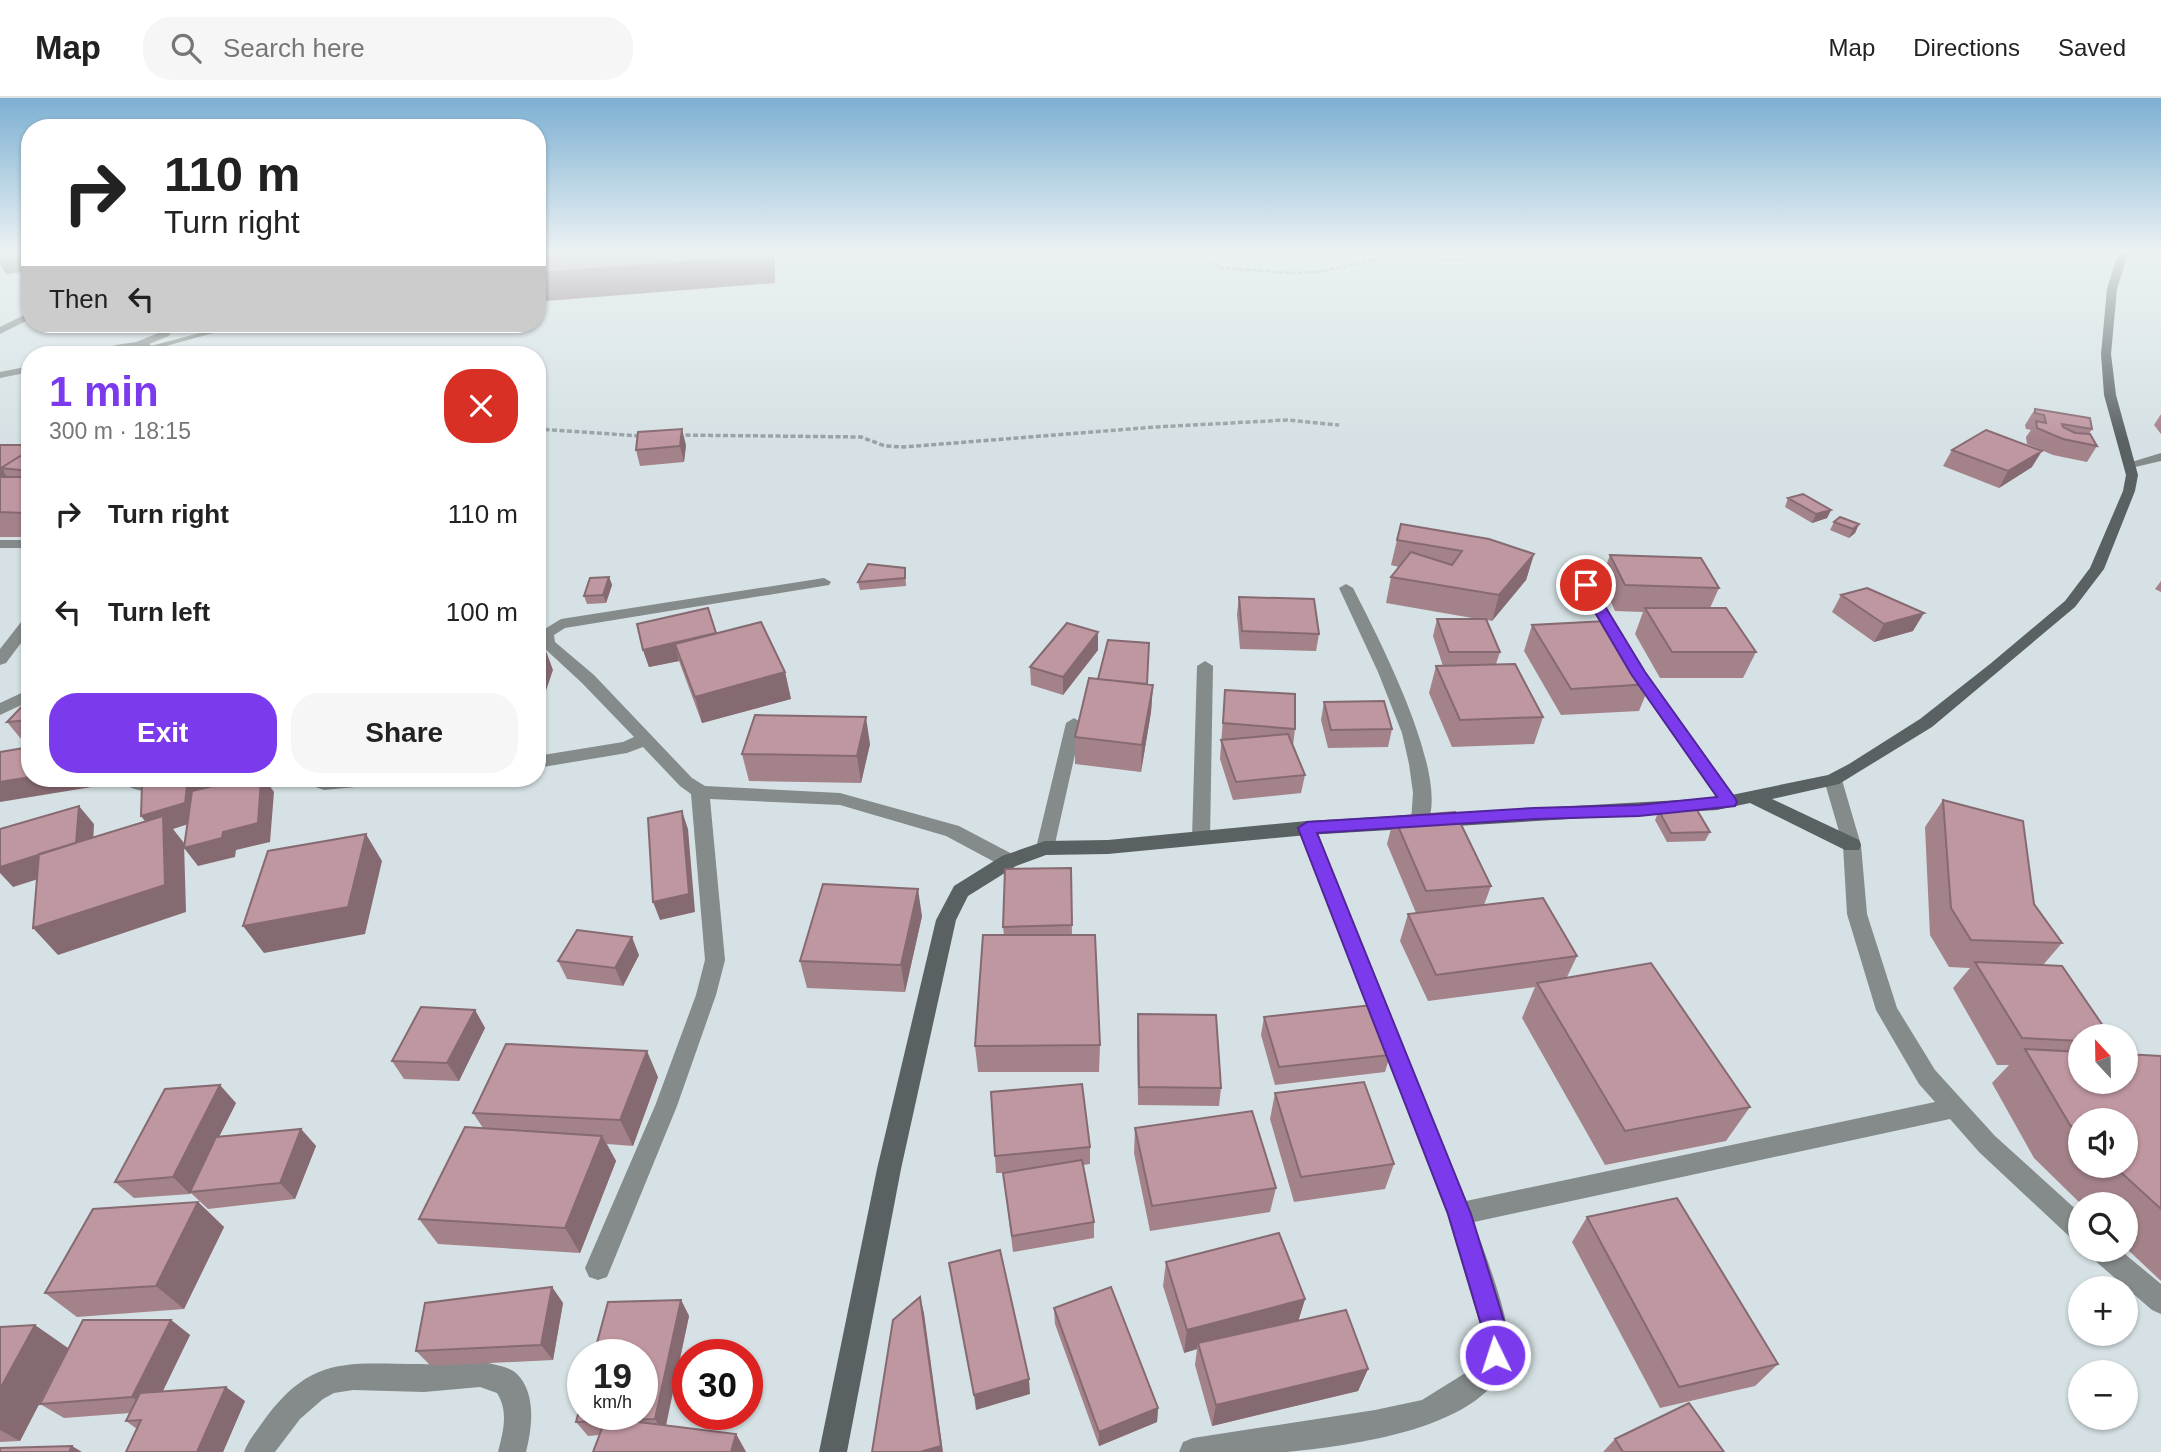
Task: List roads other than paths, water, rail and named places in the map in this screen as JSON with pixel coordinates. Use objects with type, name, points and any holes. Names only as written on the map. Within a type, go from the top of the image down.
[{"type":"main road","points":[[834,1452],[889,1169],[946,920],[961,891],[1009,861],[1045,848],[1108,847],[1307,828],[1639,810],[1729,802],[1833,780],[1926,723],[2070,604],[2097,569],[2129,491],[2130,464],[2110,395],[2106,354],[2110,313]]},
{"type":"main road","points":[[1752,797],[1852,845]]},
{"type":"street","points":[[0,331],[21,320]]},
{"type":"street","points":[[146,346],[165,333]]},
{"type":"street","points":[[0,376],[21,371]]},
{"type":"street","points":[[2130,464],[2161,457]]},
{"type":"street","points":[[0,544],[21,544]]},
{"type":"street","points":[[824,582],[561,624],[546,633],[547,643],[589,679],[686,782],[701,791],[840,799],[953,831],[1009,861]]},
{"type":"street","points":[[1586,585],[1638,674],[1729,802]]},
{"type":"street","points":[[1346,588],[1405,715],[1424,798],[1420,821]]},
{"type":"street","points":[[0,660],[21,632]]},
{"type":"street","points":[[1202,839],[1205,666]]},
{"type":"street","points":[[0,710],[21,699]]},
{"type":"street","points":[[1045,848],[1074,723]]},
{"type":"street","points":[[546,760],[627,747],[645,739]]},
{"type":"street","points":[[1833,780],[1852,845],[1857,914],[1887,1010],[1927,1077],[1987,1144],[2068,1219]]},
{"type":"street","points":[[598,1268],[666,1106],[706,995],[715,960],[701,791]]},
{"type":"street","points":[[1193,1452],[1376,1424],[1426,1413],[1485,1377],[1495,1355],[1495,1331],[1460,1214],[1307,828]]},
{"type":"street","points":[[1460,1214],[1954,1108]]},
{"type":"street","points":[[2116,1262],[2161,1301]]},
{"type":"street","points":[[258,1452],[290,1409],[313,1390],[331,1380],[353,1376],[424,1378],[480,1374],[506,1382],[517,1399],[519,1426],[512,1452]]},
{"type":"lane","points":[[146,346],[203,333]]}]
